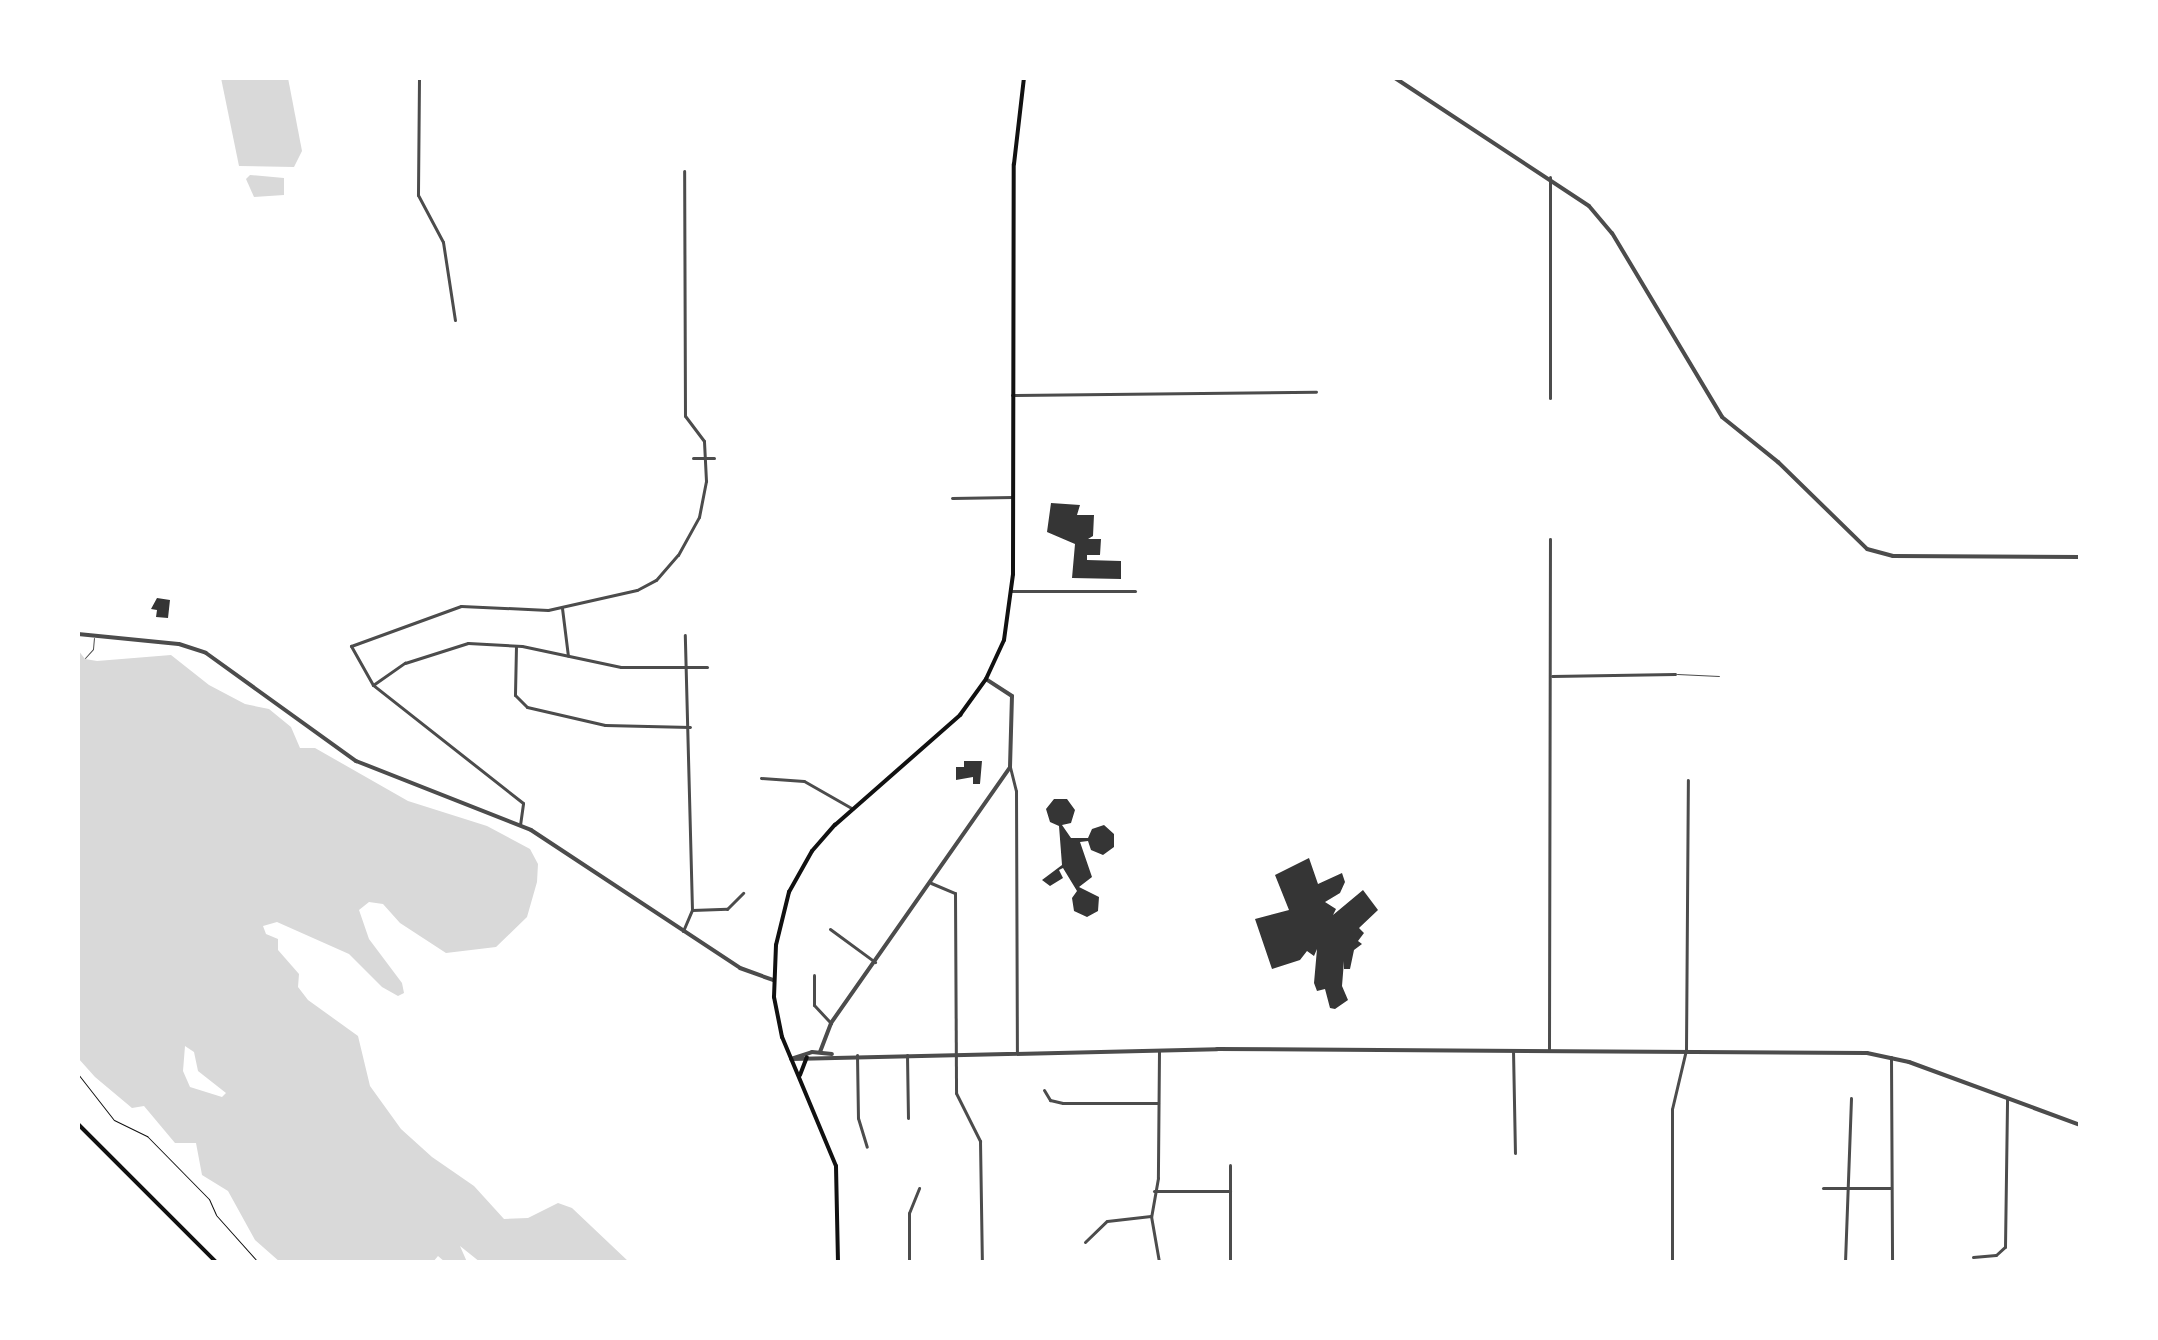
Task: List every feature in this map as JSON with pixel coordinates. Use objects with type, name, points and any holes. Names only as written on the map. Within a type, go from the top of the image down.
[{"type":"main road","points":[[838,1262],[836,1166],[790,1059],[773,980],[780,922],[793,884],[818,843],[960,715],[986,679],[1004,640],[1012,591],[1014,164],[1024,78]]},
{"type":"main road","points":[[799,1077],[807,1057]]},
{"type":"main road","points":[[78,1124],[216,1262]]},
{"type":"street","points":[[419,78],[418,195],[443,242],[455,320]]},
{"type":"street","points":[[1395,78],[1550,177],[1589,206],[1610,232],[1722,417],[1778,462],[1860,545],[1885,555],[2080,557]]},
{"type":"street","points":[[520,825],[523,803],[373,685],[351,646],[461,606],[562,608],[637,590],[663,574],[699,517],[705,458],[704,441],[685,416],[684,171]]},
{"type":"street","points":[[1550,177],[1550,398]]},
{"type":"street","points":[[1012,395],[1316,392]]},
{"type":"street","points":[[693,458],[714,458]]},
{"type":"street","points":[[952,498],[1013,497]]},
{"type":"street","points":[[1549,1050],[1550,539]]},
{"type":"street","points":[[1012,591],[1135,591]]},
{"type":"street","points":[[562,608],[568,656]]},
{"type":"street","points":[[78,634],[94,638],[179,644],[206,653],[356,761],[520,825],[745,971],[773,980]]},
{"type":"street","points":[[683,931],[692,910],[689,667],[685,635]]},
{"type":"street","points":[[373,685],[390,670],[455,645],[516,646],[621,667],[707,667]]},
{"type":"street","points":[[516,646],[513,678],[519,701],[605,725],[690,727]]},
{"type":"street","points":[[1550,680],[1556,673],[1675,674]]},
{"type":"street","points":[[986,679],[1012,696],[1010,767],[1016,791],[1017,1052]]},
{"type":"street","points":[[820,1052],[831,1023],[1010,767]]},
{"type":"street","points":[[761,778],[804,781],[853,809]]},
{"type":"street","points":[[1672,1262],[1672,1109],[1686,1050],[1688,780]]},
{"type":"street","points":[[931,883],[955,893],[957,1098],[978,1135],[981,1154],[982,1262]]},
{"type":"street","points":[[692,910],[727,909],[743,893]]},
{"type":"street","points":[[830,929],[875,962]]},
{"type":"street","points":[[814,975],[814,1005],[831,1023]]},
{"type":"street","points":[[790,1059],[834,1055],[1231,1049],[1686,1050],[1891,1057],[2080,1125]]},
{"type":"street","points":[[1513,1050],[1515,1153]]},
{"type":"street","points":[[1159,1051],[1151,1216],[1159,1262]]},
{"type":"street","points":[[790,1059],[820,1052],[834,1055]]},
{"type":"street","points":[[857,1055],[858,1118],[867,1147]]},
{"type":"street","points":[[907,1055],[908,1118]]},
{"type":"street","points":[[1891,1057],[1892,1262]]},
{"type":"street","points":[[1044,1090],[1050,1100],[1063,1103],[1158,1103]]},
{"type":"street","points":[[1845,1262],[1851,1098]]},
{"type":"street","points":[[1973,1257],[1996,1255],[2005,1247],[2007,1098]]},
{"type":"street","points":[[1230,1165],[1230,1262]]},
{"type":"street","points":[[909,1262],[909,1213],[919,1188]]},
{"type":"street","points":[[1823,1188],[1892,1188]]},
{"type":"street","points":[[1154,1191],[1230,1191]]},
{"type":"street","points":[[1085,1242],[1107,1221],[1151,1216]]},
{"type":"lane","points":[[85,658],[93,649],[94,638]]},
{"type":"lane","points":[[1675,674],[1719,676]]},
{"type":"path","points":[[78,1074],[114,1120],[147,1136],[209,1199],[216,1215],[258,1262]]},
{"type":"shaded area","points":[[221,78],[288,78],[302,151],[294,167],[239,166]]},
{"type":"shaded area","points":[[250,175],[284,178],[284,195],[254,197],[246,179]]},
{"type":"shaded area","points":[[78,650],[85,659],[97,661],[171,655],[209,685],[245,704],[269,709],[291,727],[300,748],[315,748],[408,801],[487,826],[530,849],[538,864],[537,882],[527,917],[496,947],[446,953],[400,923],[383,904],[369,902],[359,910],[369,939],[402,983],[404,993],[398,996],[382,987],[349,954],[277,922],[263,926],[266,934],[278,939],[278,950],[299,974],[298,987],[308,1000],[358,1036],[370,1086],[401,1129],[432,1157],[474,1186],[504,1219],[528,1218],[558,1203],[572,1208],[629,1262],[480,1262],[460,1246],[467,1262],[445,1262],[438,1256],[433,1262],[280,1262],[255,1240],[228,1191],[202,1175],[196,1143],[175,1143],[144,1106],[132,1108],[78,1058]],"holes":[[[185,1046],[194,1052],[198,1071],[226,1093],[222,1097],[190,1087],[183,1071]]]},
{"type":"building","points":[[1051,503],[1080,505],[1077,515],[1094,515],[1093,536],[1088,539],[1101,539],[1100,555],[1087,555],[1087,560],[1121,561],[1121,579],[1072,578],[1075,544],[1047,532]]},
{"type":"building","points":[[157,598],[170,600],[168,618],[156,617],[157,610],[151,609]]},
{"type":"building","points":[[964,761],[982,761],[980,784],[973,784],[973,777],[956,780],[956,767],[964,767]]},
{"type":"building","points":[[1054,799],[1067,799],[1075,810],[1071,823],[1062,825],[1071,838],[1088,838],[1092,829],[1104,825],[1114,834],[1114,847],[1103,855],[1091,850],[1088,841],[1080,842],[1092,877],[1079,887],[1099,897],[1098,911],[1087,917],[1074,911],[1072,898],[1077,891],[1063,868],[1059,870],[1063,878],[1050,886],[1042,880],[1062,865],[1059,826],[1050,822],[1046,809]]},
{"type":"building","points":[[1309,858],[1318,884],[1342,873],[1345,882],[1340,893],[1325,902],[1336,909],[1333,915],[1363,890],[1378,910],[1359,928],[1364,933],[1358,941],[1362,944],[1354,950],[1350,969],[1344,969],[1344,961],[1342,986],[1348,1000],[1335,1009],[1330,1008],[1325,989],[1317,991],[1314,983],[1317,949],[1314,956],[1307,951],[1300,960],[1272,969],[1255,919],[1289,910],[1275,875]]}]
